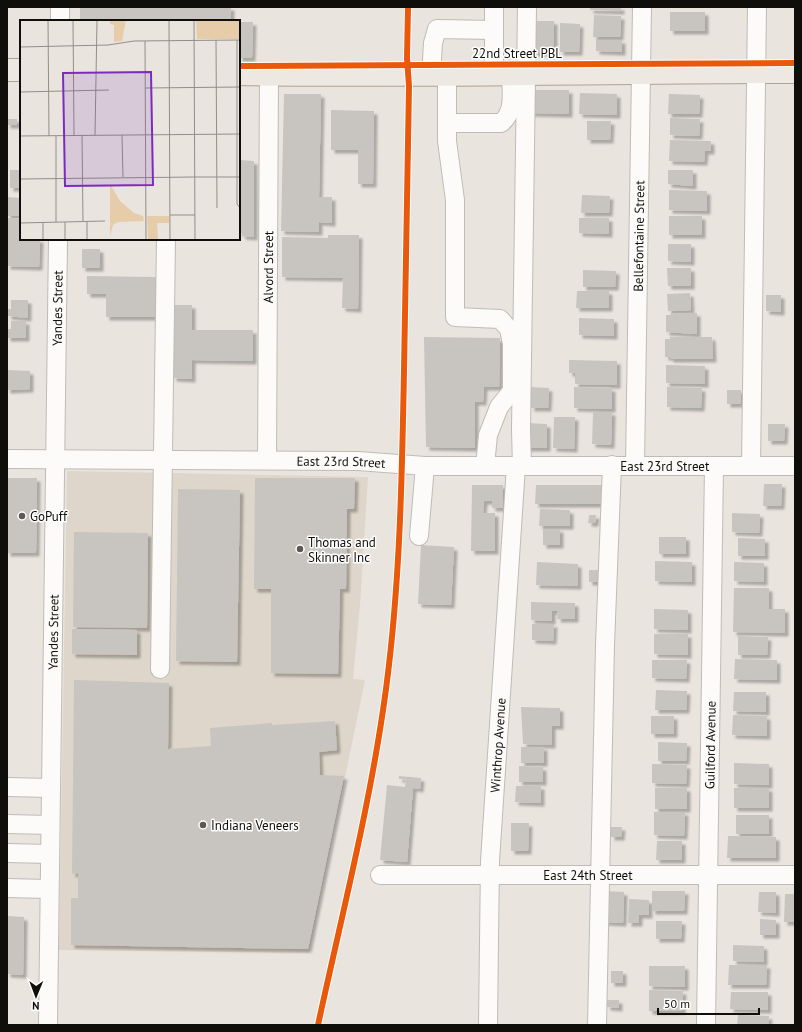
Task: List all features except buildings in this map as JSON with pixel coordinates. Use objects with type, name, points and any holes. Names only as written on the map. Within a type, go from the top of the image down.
[{"type":"main road","points":[[7,70],[20,70]]},
{"type":"main road","points":[[240,74],[439,76],[510,73],[642,71],[795,72]]},
{"type":"street","points":[[60,7],[60,20]]},
{"type":"street","points":[[494,7],[494,30],[510,73]]},
{"type":"street","points":[[447,123],[501,124],[507,118],[511,109],[510,73],[527,7]]},
{"type":"street","name":"Bellefontaine Street","points":[[635,465],[642,7]]},
{"type":"street","points":[[751,466],[757,7]]},
{"type":"street","points":[[485,466],[488,435],[499,407],[512,391],[512,344],[509,329],[500,319],[455,317],[455,200],[447,141],[447,123],[439,76],[432,48],[437,30],[494,30]]},
{"type":"street","name":"Winthrop Avenue","points":[[488,1025],[490,875],[521,430],[510,73]]},
{"type":"street","name":"Alvord Street","points":[[267,460],[269,74]]},
{"type":"street","name":"Yandes Street","points":[[48,1025],[48,889],[58,240]]},
{"type":"street","points":[[160,669],[166,240]]},
{"type":"street","name":"East 23rd Street","points":[[7,459],[358,461],[425,466],[795,466]]},
{"type":"street","points":[[597,1025],[612,465]]},
{"type":"street","points":[[419,536],[425,466]]},
{"type":"street","name":"Guilford Avenue","points":[[706,1025],[714,466]]},
{"type":"street","points":[[7,787],[50,788]]},
{"type":"street","points":[[7,824],[50,824]]},
{"type":"street","points":[[7,853],[49,854]]},
{"type":"street","name":"East 24th Street","points":[[380,875],[795,875]]},
{"type":"street","points":[[7,888],[48,889]]},
{"type":"shaded area","points":[[67,471],[368,477],[360,605],[353,679],[365,680],[309,953],[59,950]]},
{"type":"cycle path","points":[[318,1025],[364,816],[380,731],[391,650],[400,531],[409,86],[407,58],[408,7]]},
{"type":"cycle path","name":"22nd Street PBL","points":[[240,66],[795,63]]},
{"type":"place","name":"GoPuff","points":[[22,516]]},
{"type":"place","name":"Thomas and Skinner Inc","points":[[300,549]]},
{"type":"place","name":"Indiana Veneers","points":[[203,825]]}]
